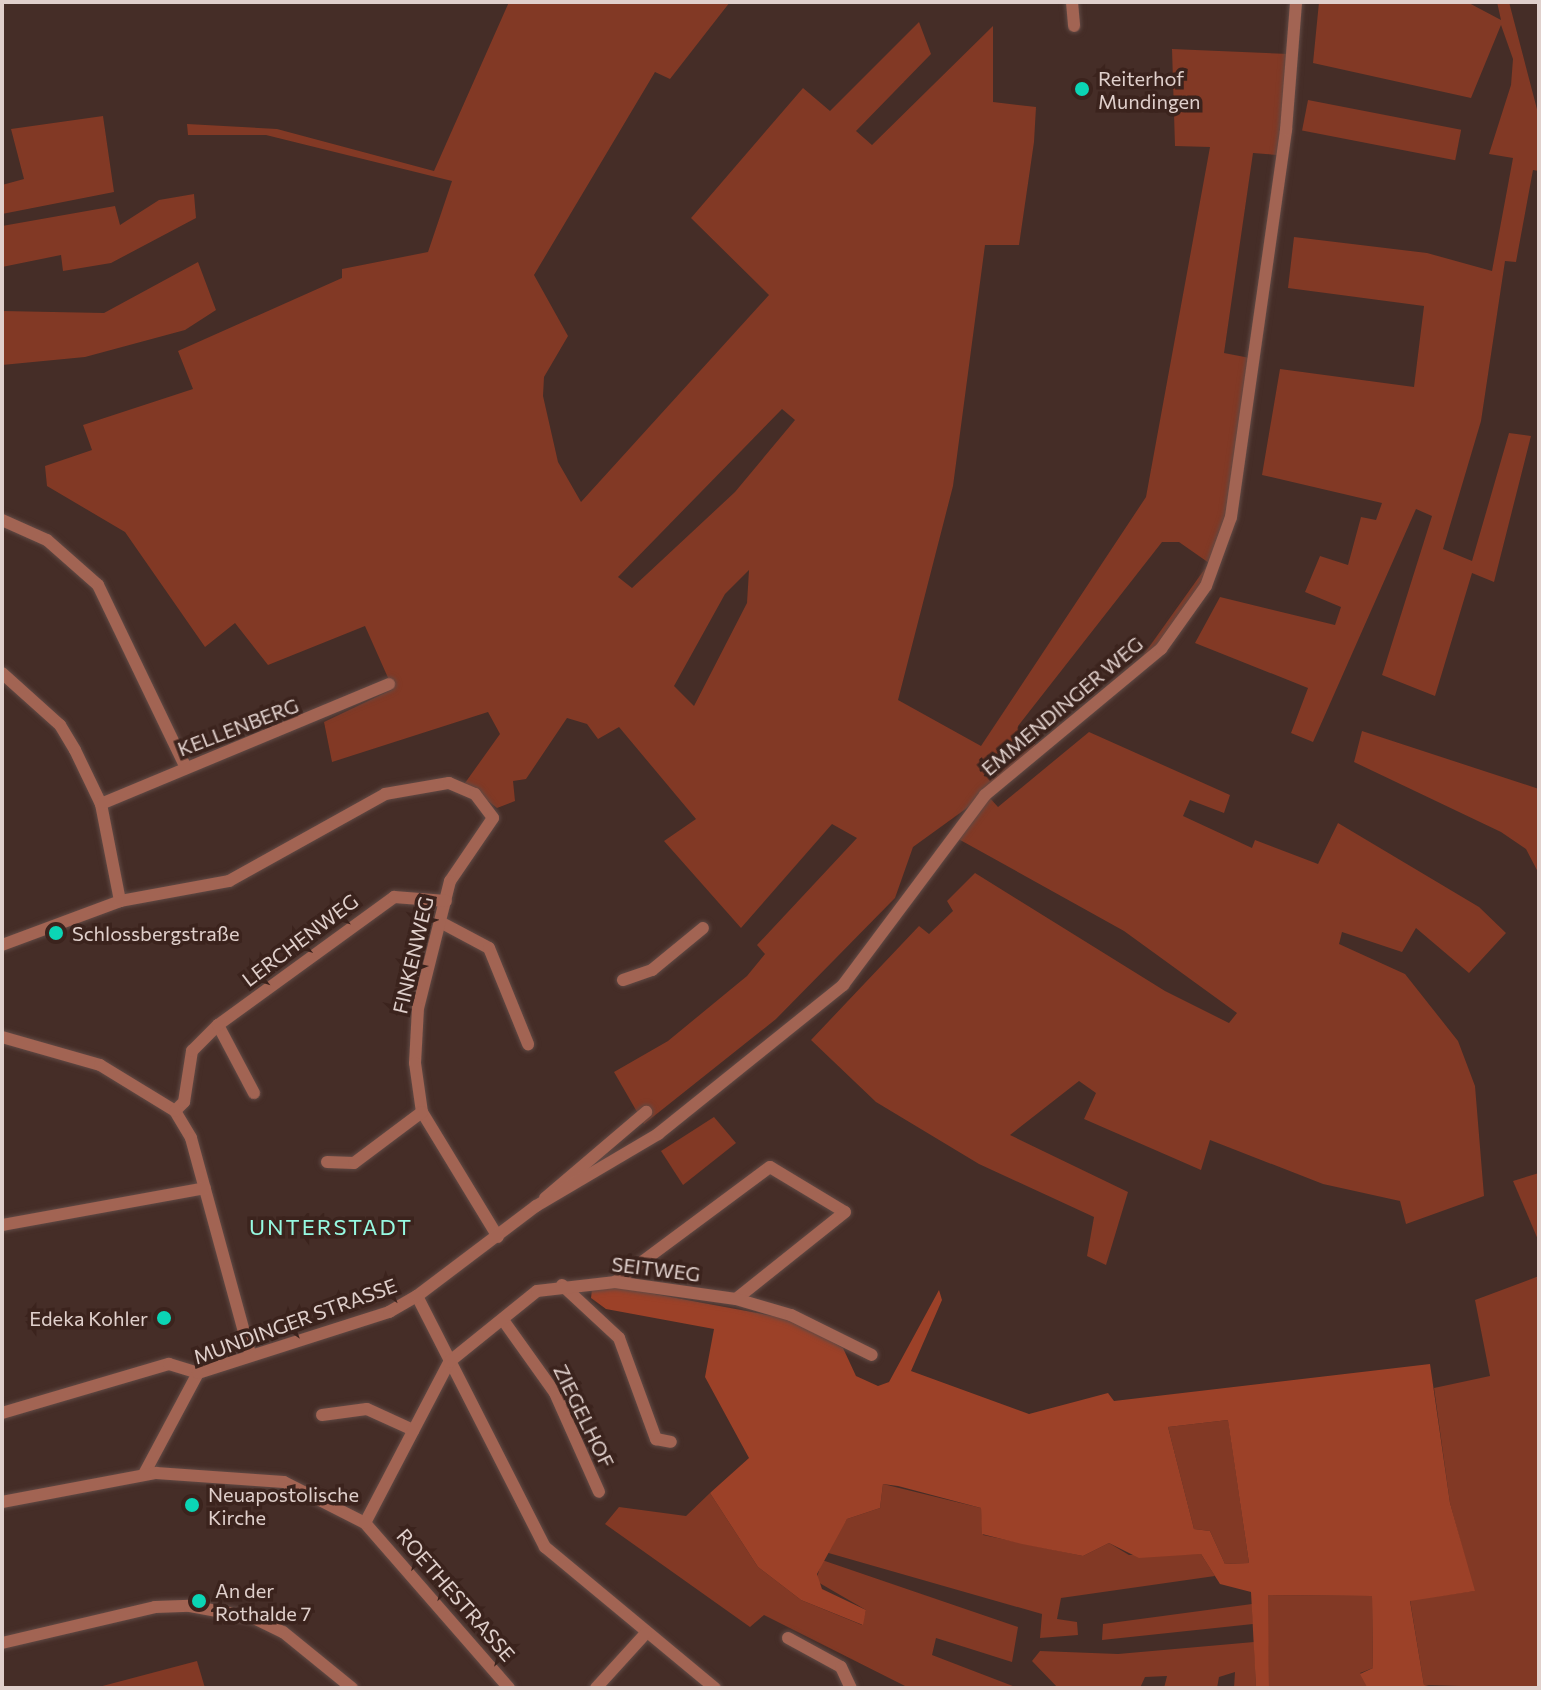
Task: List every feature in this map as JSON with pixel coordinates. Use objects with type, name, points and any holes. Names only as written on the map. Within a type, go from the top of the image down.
[{"type":"street","points":[[1072,2],[1074,26]]},
{"type":"street","name":"EMMENDINGER WEG","points":[[658,1134],[843,985],[985,795],[1161,649],[1206,586],[1231,517],[1286,130],[1296,2]]},
{"type":"street","points":[[2,520],[47,540],[98,585],[186,768]]},
{"type":"street","points":[[2,673],[60,725],[101,804],[120,901],[2,945]]},
{"type":"street","name":"KELLENBERG","points":[[101,804],[389,684]]},
{"type":"street","name":"FINKENWEG","points":[[120,901],[220,885],[385,794],[419,785],[449,783],[475,794],[493,818],[461,856],[418,1008],[422,1112],[498,1237]]},
{"type":"street","name":"LERCHENWEG","points":[[175,1111],[184,1102],[192,1051],[218,1025],[394,897],[446,901]]},
{"type":"street","points":[[442,923],[489,948],[528,1044]]},
{"type":"street","points":[[623,980],[652,970],[703,928]]},
{"type":"street","points":[[218,1025],[254,1093]]},
{"type":"street","points":[[2,1037],[100,1065],[175,1111],[205,1188],[250,1354]]},
{"type":"street","points":[[327,1162],[354,1163],[422,1112]]},
{"type":"street","name":"MUNDINGER STRASSE","points":[[144,1474],[198,1373],[250,1354],[368,1320],[417,1296],[498,1237],[646,1112]]},
{"type":"street","name":"MUNDINGER STRASSE","points":[[536,1206],[658,1134]]},
{"type":"street","points":[[615,1282],[770,1167],[845,1212],[736,1299]]},
{"type":"street","points":[[2,1225],[205,1188]]},
{"type":"street","name":"SEITWEG","points":[[449,1362],[537,1291],[562,1285],[615,1282],[736,1299],[791,1315],[872,1355]]},
{"type":"street","points":[[562,1285],[619,1338],[656,1439],[671,1442]]},
{"type":"street","points":[[417,1296],[545,1547],[715,1688]]},
{"type":"street","name":"ZIEGELHOF","points":[[503,1320],[555,1393],[599,1492]]},
{"type":"street","points":[[365,1523],[449,1362]]},
{"type":"street","points":[[2,1413],[169,1364],[198,1373]]},
{"type":"street","points":[[322,1415],[367,1409],[413,1430]]},
{"type":"street","points":[[2,1502],[144,1474]]},
{"type":"street","name":"ROETHESTRASSE","points":[[144,1474],[238,1474],[284,1482],[365,1523],[509,1688]]},
{"type":"street","points":[[2,1643],[155,1607],[190,1606],[283,1632],[352,1688]]},
{"type":"street","points":[[596,1688],[646,1633]]},
{"type":"street","points":[[788,1638],[841,1667],[851,1688]]},
{"type":"shaded area","points":[[509,2],[730,2],[670,79],[655,72],[534,275],[568,336],[544,377],[543,396],[558,462],[581,502],[769,295],[691,218],[803,88],[830,111],[919,22],[931,54],[856,131],[872,145],[993,26],[993,102],[1036,107],[1034,142],[1019,245],[985,245],[953,486],[898,700],[981,746],[1146,497],[1210,147],[1175,146],[1172,49],[1289,54],[1300,2],[1233,517],[1187,615],[1127,678],[1209,563],[1179,542],[1162,542],[1018,726],[1041,751],[988,796],[998,807],[1089,732],[1230,795],[1224,813],[1190,800],[1183,816],[1252,848],[1255,840],[1318,864],[1338,823],[1479,907],[1506,933],[1469,973],[1416,928],[1402,952],[1342,932],[1339,944],[1405,974],[1458,1041],[1475,1086],[1484,1196],[1406,1224],[1400,1201],[1323,1184],[1210,1140],[1201,1170],[1084,1119],[1096,1093],[1079,1081],[1010,1135],[1128,1192],[1106,1265],[1087,1256],[1094,1217],[979,1164],[876,1102],[811,1040],[919,926],[929,934],[953,911],[947,901],[975,873],[1165,991],[1229,1023],[1237,1013],[1124,931],[953,836],[978,800],[913,847],[895,898],[776,1019],[644,1124],[614,1072],[668,1041],[747,976],[765,954],[757,945],[857,838],[832,824],[741,928],[664,841],[696,819],[619,727],[598,739],[587,724],[567,718],[526,779],[513,781],[515,801],[497,808],[465,783],[500,734],[488,712],[332,762],[324,722],[393,689],[365,626],[268,665],[235,623],[205,647],[125,532],[47,486],[45,466],[92,450],[83,425],[193,389],[178,351],[342,278],[342,269],[428,252],[452,181],[266,135],[188,135],[187,124],[277,129],[434,171]],"holes":[[[1253,153],[1277,155],[1250,358],[1224,353]],[[782,409],[795,420],[735,492],[632,588],[618,577]],[[749,570],[747,603],[694,706],[674,686],[725,594]]]},
{"type":"shaded area","points":[[1319,2],[1467,2],[1501,20],[1497,2],[1509,2],[1538,113],[1539,171],[1533,170],[1516,262],[1505,261],[1481,421],[1443,549],[1472,561],[1509,433],[1531,436],[1494,582],[1472,573],[1435,696],[1382,675],[1432,516],[1416,509],[1313,742],[1291,733],[1308,688],[1195,643],[1220,597],[1335,625],[1341,607],[1305,592],[1320,556],[1348,565],[1361,517],[1376,520],[1382,503],[1262,475],[1280,369],[1414,387],[1424,306],[1288,288],[1294,237],[1427,253],[1492,271],[1513,158],[1489,154],[1511,85],[1513,59],[1501,25],[1471,98],[1313,63]]},
{"type":"shaded area","points":[[1308,100],[1461,130],[1455,160],[1302,130]]},
{"type":"shaded area","points":[[103,116],[114,192],[2,214],[2,185],[24,179],[11,129]]},
{"type":"shaded area","points":[[194,194],[196,218],[111,263],[63,271],[61,255],[2,267],[2,226],[115,206],[120,225],[159,200]]},
{"type":"shaded area","points":[[198,262],[216,310],[185,330],[85,357],[2,365],[2,311],[104,313]]},
{"type":"shaded area","points":[[1362,731],[1539,789],[1539,874],[1526,849],[1501,832],[1354,762]]},
{"type":"shaded area","points":[[714,1117],[736,1143],[683,1185],[661,1151]]},
{"type":"shaded area","points":[[1539,1173],[1539,1242],[1513,1181]]},
{"type":"shaded area","points":[[1539,1276],[1539,1688],[1424,1685],[1410,1600],[1474,1591],[1450,1503],[1434,1388],[1490,1376],[1475,1300]]},
{"type":"shaded area","points":[[622,1288],[789,1319],[843,1348],[856,1376],[878,1386],[889,1382],[939,1290],[942,1300],[911,1371],[1029,1414],[1108,1393],[1114,1401],[1430,1364],[1450,1503],[1475,1591],[1410,1601],[1424,1685],[1439,1688],[1367,1687],[1360,1674],[1373,1668],[1372,1596],[1268,1595],[1269,1688],[1256,1688],[1251,1592],[1220,1584],[1201,1554],[1139,1558],[1109,1543],[1083,1556],[1022,1544],[982,1534],[981,1508],[898,1486],[883,1484],[880,1508],[847,1519],[817,1574],[822,1589],[866,1610],[863,1625],[801,1600],[758,1567],[710,1493],[749,1458],[705,1377],[714,1329],[606,1309],[591,1298],[592,1289]],"holes":[[[1228,1420],[1249,1563],[1225,1564],[1210,1531],[1194,1529],[1168,1427]]]},
{"type":"shaded area","points":[[1228,1420],[1249,1563],[1225,1564],[1210,1531],[1194,1529],[1168,1427]]},
{"type":"shaded area","points":[[883,1484],[981,1508],[983,1535],[1083,1556],[1109,1543],[1129,1555],[1201,1554],[1215,1576],[1061,1598],[1057,1619],[1077,1622],[1078,1635],[1040,1638],[1042,1614],[825,1552],[847,1519],[880,1508]]},
{"type":"shaded area","points":[[710,1493],[758,1567],[801,1600],[862,1625],[866,1610],[816,1581],[822,1560],[1018,1627],[1012,1662],[936,1638],[932,1655],[1018,1688],[909,1688],[764,1615],[750,1627],[605,1524],[619,1507],[686,1516]]},
{"type":"shaded area","points":[[1267,1595],[1372,1596],[1373,1668],[1360,1673],[1376,1688],[1269,1688]]},
{"type":"shaded area","points":[[1252,1604],[1253,1624],[1102,1640],[1103,1624]]},
{"type":"shaded area","points":[[1254,1642],[1256,1688],[1234,1688],[1235,1672],[1219,1677],[1217,1688],[1164,1688],[1167,1676],[1145,1677],[1140,1688],[1058,1688],[1032,1661],[1040,1651],[1118,1654]]},
{"type":"shaded area","points":[[197,1661],[205,1688],[95,1688]]},
{"type":"place","name":"Reiterhof Mundingen","points":[[1082,89]]},
{"type":"place","name":"Schlossbergstraße","points":[[56,933]]},
{"type":"place","name":"Edeka Kohler","points":[[164,1318]]},
{"type":"place","name":"Neuapostolische Kirche","points":[[192,1505]]},
{"type":"place","name":"An der Rothalde 7","points":[[199,1601]]},
{"type":"district","name":"UNTERSTADT","points":[[331,1227]]}]
